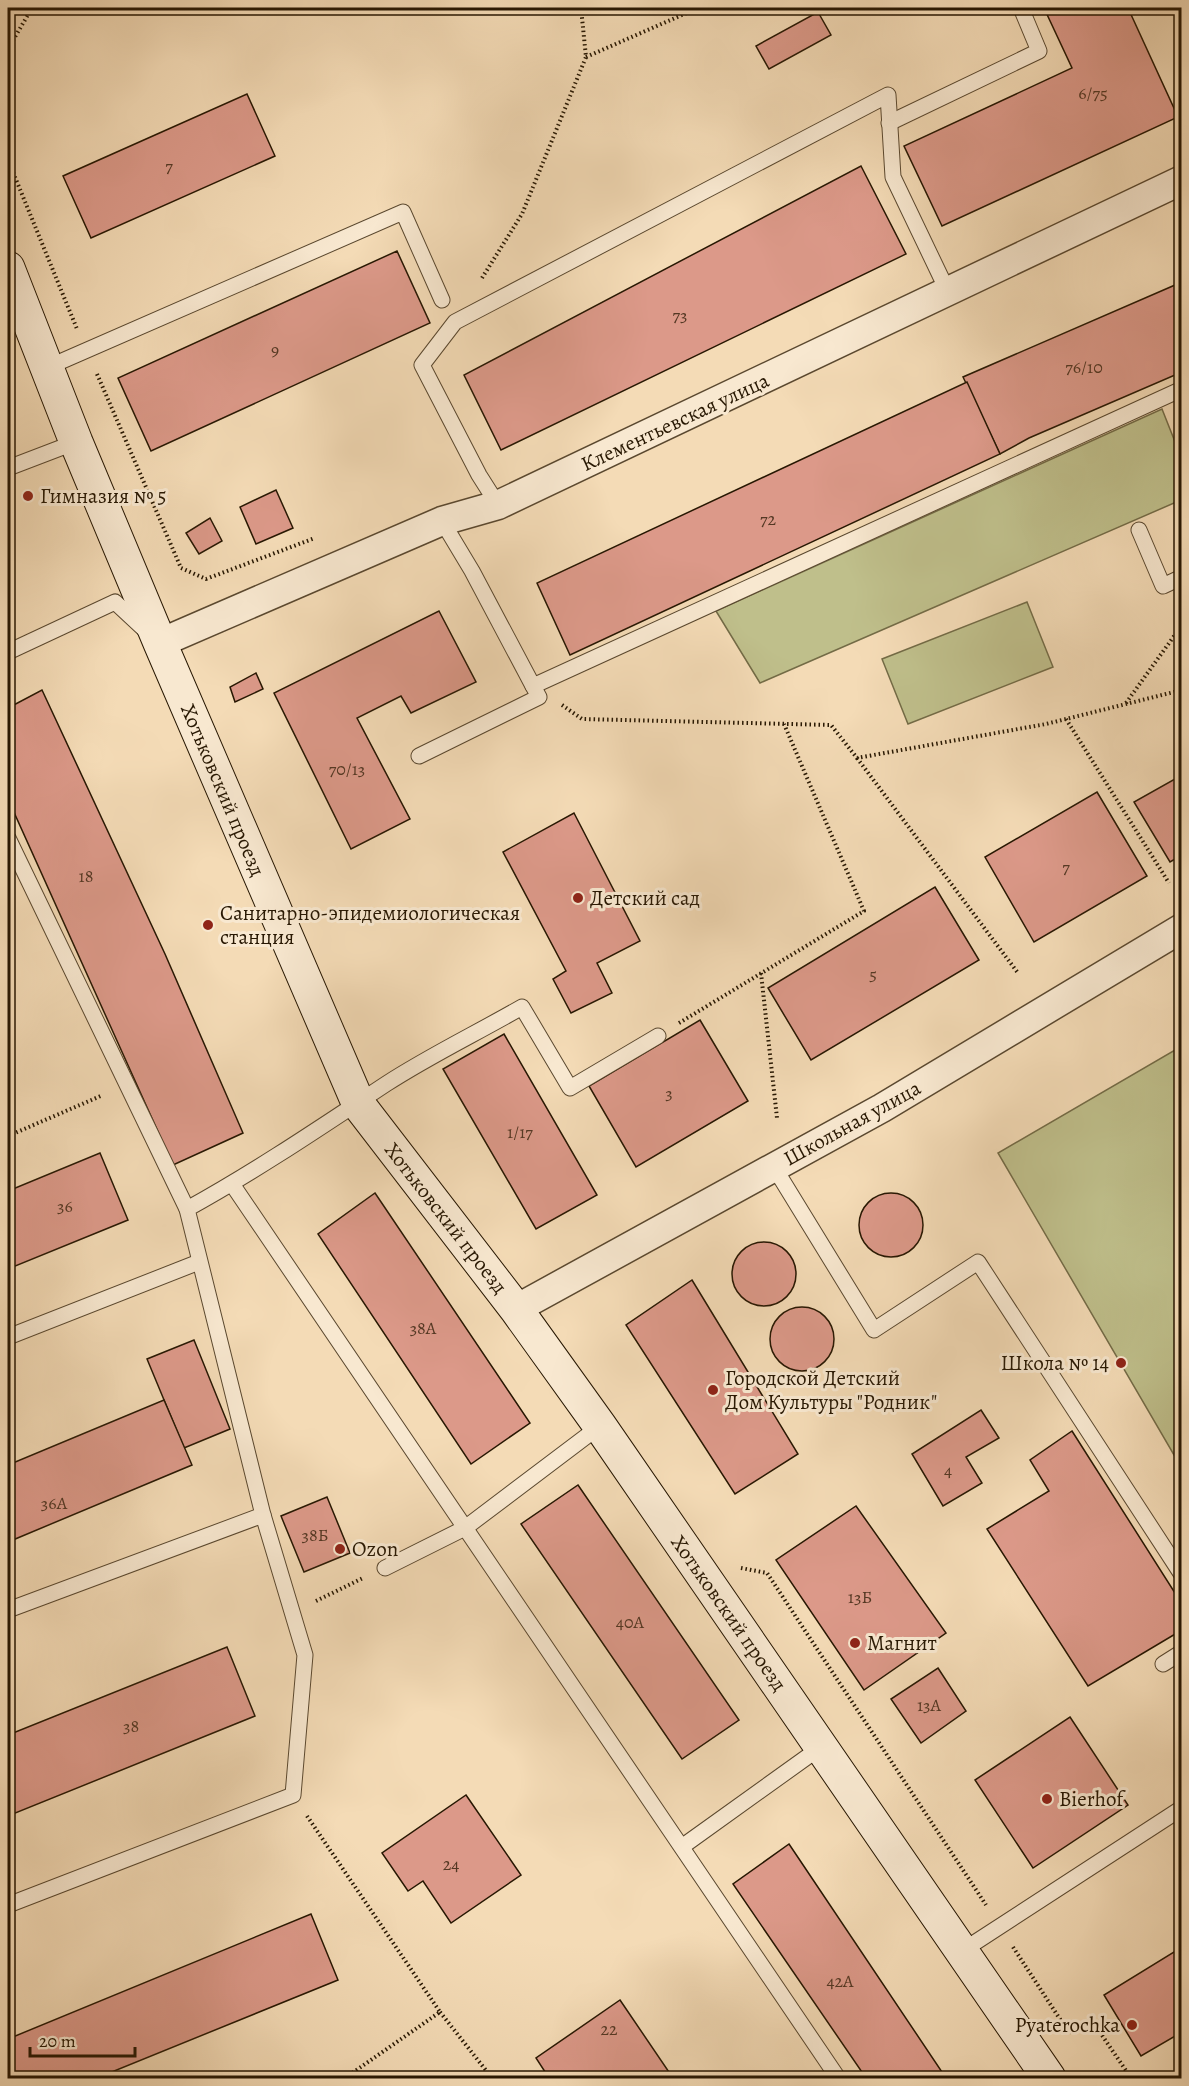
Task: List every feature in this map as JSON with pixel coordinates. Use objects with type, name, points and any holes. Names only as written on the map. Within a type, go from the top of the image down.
[{"type":"main road","name":"Хотьковский проезд","points":[[8,268],[75,442],[359,1105],[516,1309],[600,1426],[962,1951],[1038,2074]]},
{"type":"street","name":"Клементьевская улица","points":[[160,643],[442,521],[498,505],[1182,180]]},
{"type":"street","name":"Школьная улица","points":[[516,1309],[882,1108],[1182,928]]},
{"type":"lane","points":[[889,123],[1040,51],[1021,8]]},
{"type":"lane","points":[[498,505],[422,365],[455,322],[888,95],[893,177],[948,292]]},
{"type":"lane","points":[[46,368],[403,212],[442,300]]},
{"type":"lane","points":[[533,686],[1182,389]]},
{"type":"lane","points":[[8,468],[75,442]]},
{"type":"lane","points":[[419,756],[539,697],[472,571],[442,521]]},
{"type":"lane","points":[[1139,530],[1163,586],[1182,577]]},
{"type":"lane","points":[[8,652],[115,602],[160,643]]},
{"type":"lane","points":[[8,838],[187,1209],[263,1515],[305,1654],[293,1795],[8,1905]]},
{"type":"lane","points":[[187,1209],[232,1184],[359,1105],[386,1084],[522,1007],[570,1088],[658,1036]]},
{"type":"lane","points":[[774,1167],[874,1330],[978,1262],[1182,1575]]},
{"type":"lane","points":[[232,1184],[683,1846],[838,2079]]},
{"type":"lane","points":[[8,1337],[199,1262]]},
{"type":"lane","points":[[385,1568],[465,1528],[600,1426]]},
{"type":"lane","points":[[8,1610],[263,1515]]},
{"type":"lane","points":[[1163,1664],[1182,1652]]},
{"type":"lane","points":[[683,1846],[821,1747]]},
{"type":"lane","points":[[962,1951],[1182,1808]]},
{"type":"path","points":[[8,130],[12,42],[32,8]]},
{"type":"path","points":[[455,322],[522,214],[586,57],[580,8]]},
{"type":"path","points":[[586,57],[698,8]]},
{"type":"path","points":[[1173,8],[1182,29]]},
{"type":"path","points":[[1126,704],[1182,625]]},
{"type":"path","points":[[533,686],[582,719],[831,724],[1018,973]]},
{"type":"path","points":[[857,758],[1066,719],[1182,690]]},
{"type":"path","points":[[1066,719],[1169,883]]},
{"type":"path","points":[[658,1036],[864,911],[784,724]]},
{"type":"path","points":[[761,973],[777,1118]]},
{"type":"path","points":[[8,1136],[126,1085]]},
{"type":"path","points":[[733,1567],[767,1573],[1070,2033],[1091,2019],[1131,2079]]},
{"type":"path","points":[[292,1612],[385,1568]]},
{"type":"path","points":[[293,1795],[440,2012],[492,2079]]},
{"type":"path","points":[[345,2079],[440,2012]]},
{"type":"green space","points":[[1162,409],[1181,457],[1181,500],[760,683],[716,611]]},
{"type":"green space","points":[[1027,602],[1053,667],[908,724],[882,659]]},
{"type":"green space","points":[[1175,1050],[1182,1062],[1181,1467],[998,1153]]},
{"type":"building","points":[[1044,8],[1128,8],[1178,117],[942,226],[904,146],[1072,68]]},
{"type":"building","points":[[818,12],[831,35],[769,69],[756,46]]},
{"type":"building","points":[[247,94],[275,156],[91,238],[63,176]]},
{"type":"building","points":[[861,166],[906,254],[501,450],[464,375]]},
{"type":"building","points":[[397,251],[430,323],[151,451],[118,378]]},
{"type":"building","points":[[1182,282],[1182,372],[1029,438],[1000,454],[963,377]]},
{"type":"building","points":[[967,382],[1000,454],[570,655],[537,583]]},
{"type":"building","points":[[276,490],[293,528],[256,544],[240,507]]},
{"type":"building","points":[[210,518],[222,541],[199,554],[186,533]]},
{"type":"building","points":[[439,611],[476,682],[411,713],[401,696],[357,718],[410,819],[351,849],[274,693]]},
{"type":"building","points":[[256,673],[263,689],[235,702],[230,687]]},
{"type":"building","points":[[42,690],[165,954],[243,1133],[173,1165],[8,799],[8,708]]},
{"type":"building","points":[[1182,775],[1182,855],[1170,862],[1134,802]]},
{"type":"building","points":[[1097,792],[1147,876],[1034,942],[985,857]]},
{"type":"building","points":[[574,813],[640,941],[597,963],[612,993],[571,1013],[553,979],[566,971],[503,852]]},
{"type":"building","points":[[935,887],[979,960],[811,1060],[768,988]]},
{"type":"building","points":[[700,1020],[748,1101],[636,1167],[589,1086]]},
{"type":"building","points":[[504,1034],[597,1195],[536,1229],[443,1069]]},
{"type":"building","points":[[100,1153],[128,1220],[8,1269],[8,1191]]},
{"type":"building","points":[[375,1193],[530,1423],[471,1464],[318,1234]]},
{"type":"building","points":[[891,1193],[909,1199],[917,1207],[923,1225],[917,1243],[909,1251],[891,1257],[873,1251],[865,1243],[859,1225],[865,1207],[873,1199]]},
{"type":"building","points":[[764,1242],[782,1248],[790,1256],[796,1274],[790,1292],[782,1300],[764,1306],[746,1300],[738,1292],[732,1274],[738,1256],[746,1248]]},
{"type":"building","name":"Городской Детский Дом Культуры \"Родник\"","points":[[692,1280],[798,1454],[735,1494],[626,1325]]},
{"type":"building","points":[[802,1307],[820,1313],[828,1321],[834,1339],[828,1357],[820,1365],[802,1371],[784,1365],[776,1357],[770,1339],[776,1321],[784,1313]]},
{"type":"building","points":[[194,1340],[230,1429],[184,1448],[147,1359]]},
{"type":"building","points":[[164,1400],[192,1465],[8,1542],[8,1465]]},
{"type":"building","points":[[981,1410],[999,1438],[966,1457],[982,1483],[943,1506],[912,1454]]},
{"type":"building","points":[[1072,1431],[1182,1604],[1182,1630],[1088,1686],[987,1529],[1049,1491],[1030,1460]]},
{"type":"building","points":[[578,1485],[739,1720],[682,1759],[521,1524]]},
{"type":"building","points":[[327,1497],[350,1553],[304,1572],[281,1516]]},
{"type":"building","points":[[856,1506],[946,1633],[864,1690],[776,1560]]},
{"type":"building","points":[[227,1647],[255,1716],[8,1816],[8,1735]]},
{"type":"building","points":[[938,1668],[966,1711],[921,1743],[891,1699]]},
{"type":"building","points":[[1070,1717],[1128,1805],[1033,1868],[975,1780]]},
{"type":"building","points":[[466,1795],[521,1875],[451,1923],[423,1881],[408,1891],[382,1853]]},
{"type":"building","points":[[789,1844],[946,2078],[866,2078],[733,1884]]},
{"type":"building","points":[[311,1914],[338,1980],[97,2078],[8,2078],[8,2039]]},
{"type":"building","points":[[1182,1947],[1182,2032],[1141,2056],[1104,1995]]},
{"type":"building","points":[[620,2000],[673,2078],[549,2078],[536,2058]]},
{"type":"place","name":"Гимназия № 5","points":[[28,496]]},
{"type":"place","name":"Детский сад","points":[[578,898]]},
{"type":"place","name":"Санитарно-эпидемиологическая станция","points":[[208,925]]},
{"type":"place","name":"Школа № 14","points":[[1121,1363]]},
{"type":"place","name":"Городской Детский Дом Культуры \"Родник\"","points":[[713,1390]]},
{"type":"place","name":"Ozon","points":[[340,1549]]},
{"type":"place","name":"Магнит","points":[[855,1643]]},
{"type":"place","name":"Bierhof","points":[[1047,1799]]},
{"type":"place","name":"Pyaterochka","points":[[1132,2025]]}]
